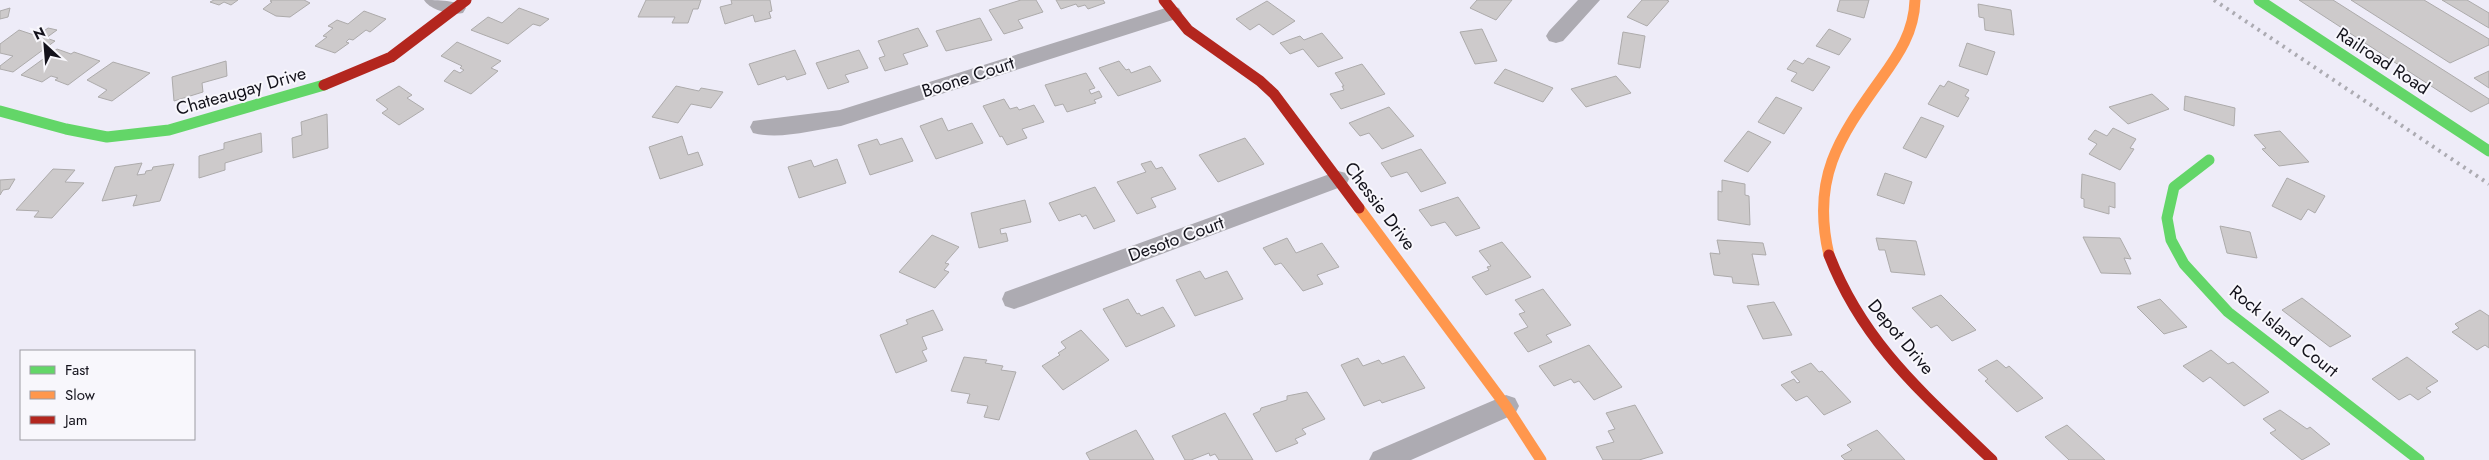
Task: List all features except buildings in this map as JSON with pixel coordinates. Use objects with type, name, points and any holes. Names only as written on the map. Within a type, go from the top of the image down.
[{"type":"street","points":[[434,0],[461,4]]},
{"type":"street","points":[[1556,36],[1590,0]]},
{"type":"street","name":"Depot Drive","points":[[1915,0],[1916,7],[1910,33],[1836,146],[1821,199],[1823,236],[1835,276],[1858,317],[1900,367],[1992,460]]},
{"type":"street","name":"Railroad Road","points":[[2259,0],[2489,151]]},
{"type":"street","name":"Chateaugay Drive","points":[[1,113],[107,137],[169,130],[340,80],[391,57],[461,4]]},
{"type":"street","name":"Boone Court","points":[[761,127],[799,126],[841,118],[1168,6]]},
{"type":"street","name":"Chessie Drive","points":[[1168,6],[1188,30],[1270,90],[1506,406],[1542,460]]},
{"type":"street","name":"Rock Island Court","points":[[2209,160],[2174,187],[2167,218],[2171,240],[2184,264],[2228,312],[2419,460]]},
{"type":"street","name":"Desoto Court","points":[[1014,299],[1338,179]]},
{"type":"street","points":[[1383,460],[1506,406]]},
{"type":"railway","points":[[2214,0],[2489,184]]},
{"type":"traffic: fast","points":[[2259,0],[2489,151]]},
{"type":"traffic: fast","points":[[0,111],[66,129],[107,137],[169,130],[324,85]]},
{"type":"traffic: fast","points":[[2209,160],[2174,187],[2167,218],[2171,240],[2184,264],[2228,312],[2419,460]]},
{"type":"traffic: slow","points":[[1829,255],[1823,230],[1822,206],[1825,183],[1832,161],[1841,140],[1853,120],[1905,42],[1913,22],[1915,0]]},
{"type":"traffic: slow","points":[[1359,208],[1506,406],[1541,460]]},
{"type":"traffic: jam","points":[[324,85],[340,80],[391,57],[466,0]]},
{"type":"traffic: jam","points":[[1164,0],[1188,30],[1260,81],[1274,94],[1359,208]]},
{"type":"traffic: jam","points":[[1829,255],[1841,285],[1857,314],[1876,341],[1921,391],[1992,460]]}]
